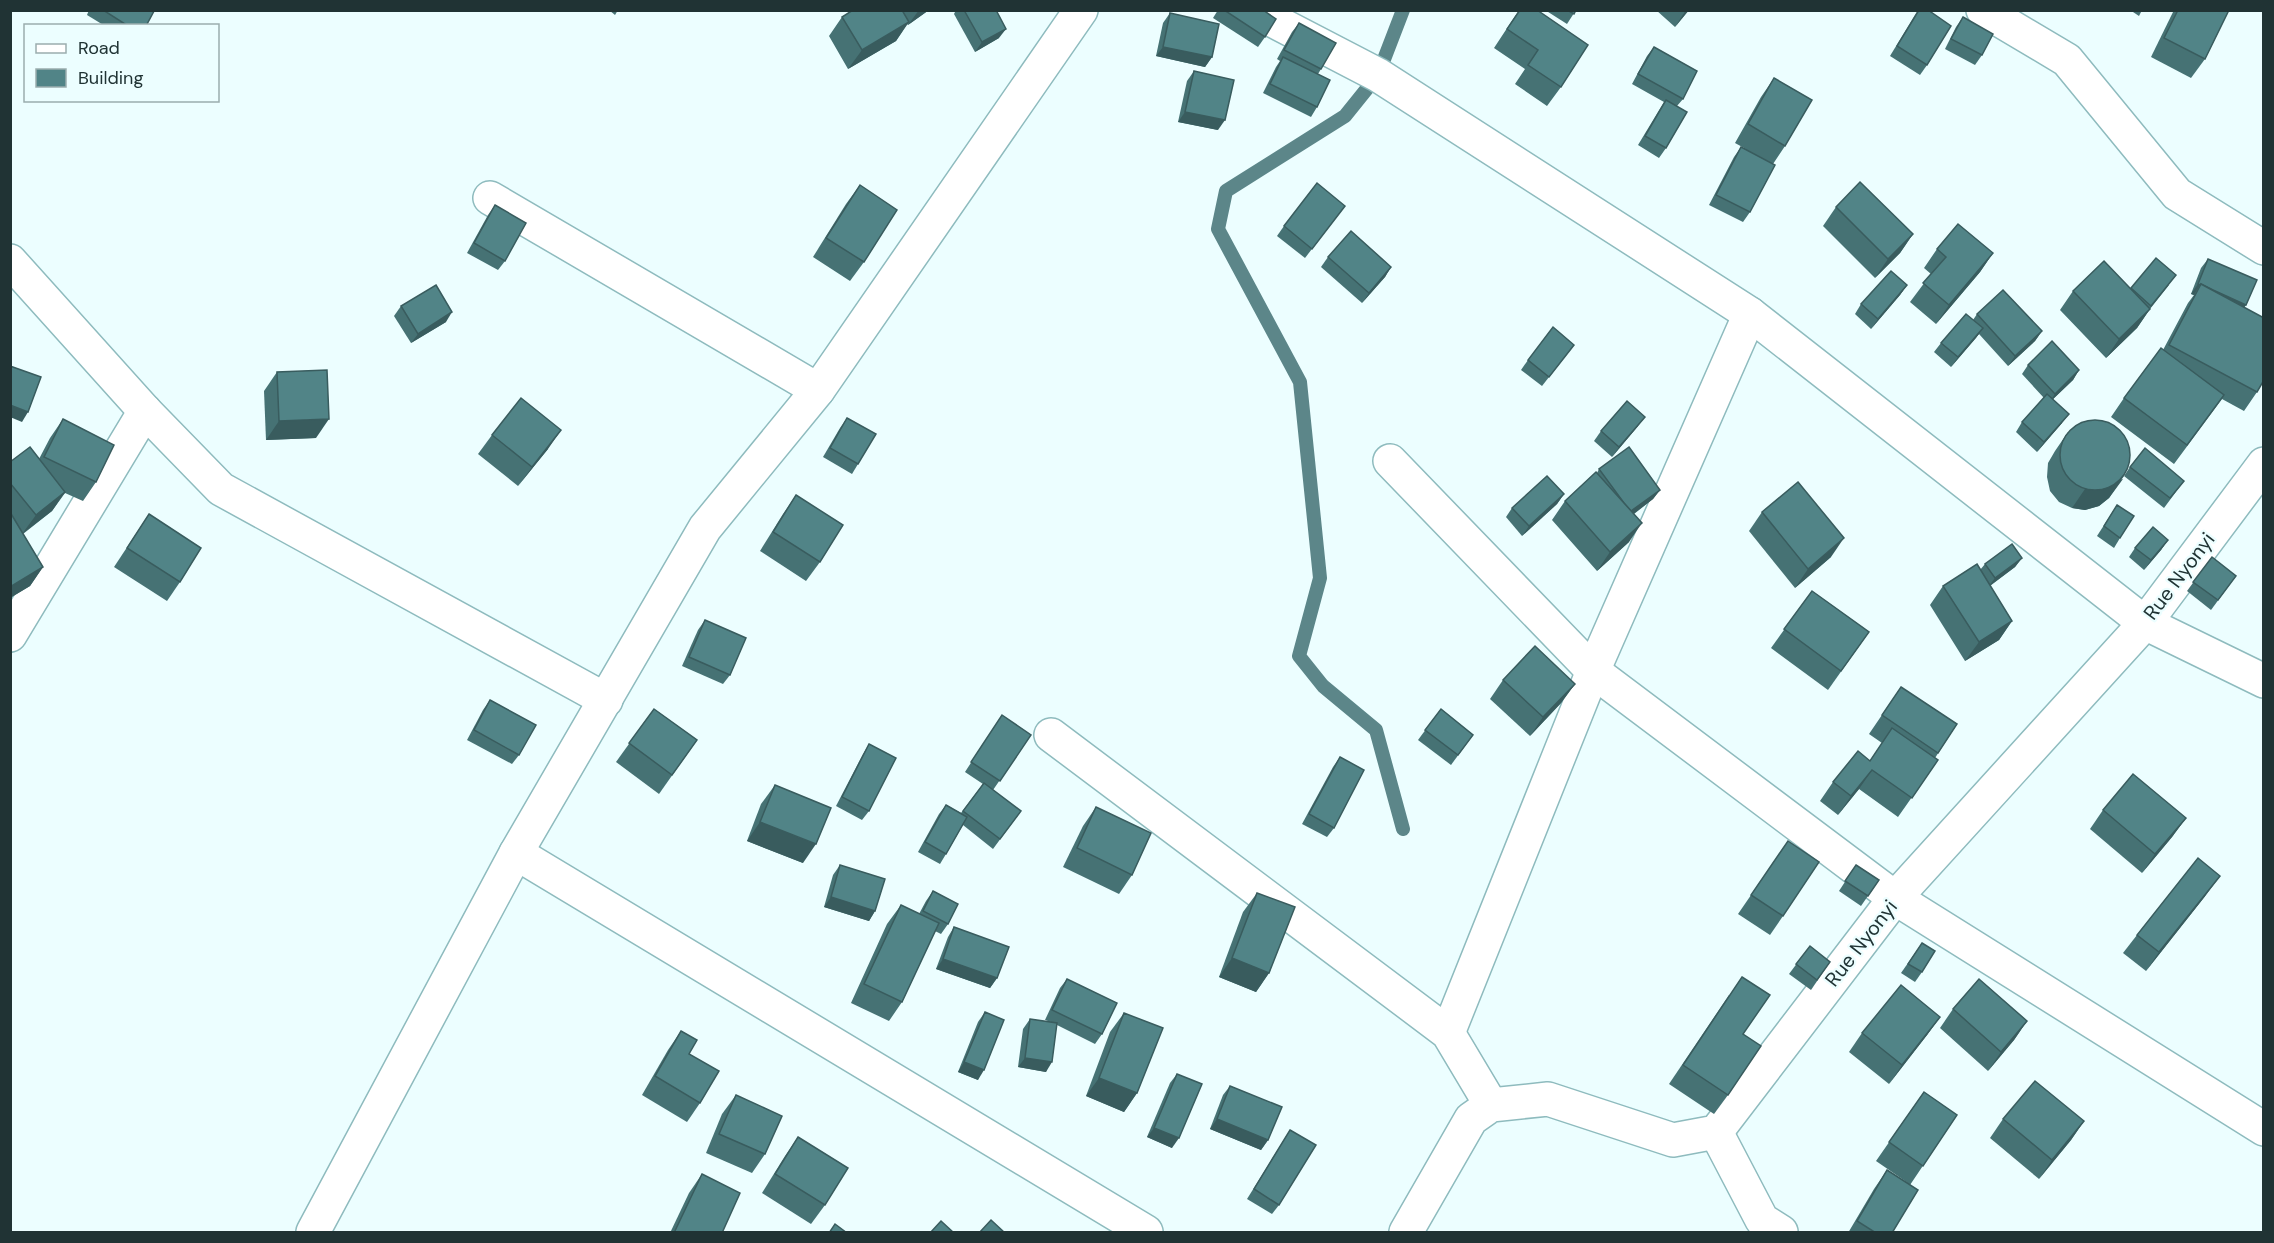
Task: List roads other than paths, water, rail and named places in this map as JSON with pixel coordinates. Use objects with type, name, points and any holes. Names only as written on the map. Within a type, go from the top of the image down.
[{"type":"street","points":[[313,1233],[516,853],[705,528],[818,390],[1082,10]]},
{"type":"street","points":[[1253,10],[1378,75],[1750,314],[2145,623],[2264,681]]},
{"type":"street","points":[[1983,10],[2067,60],[2177,194],[2264,248]]},
{"type":"street","points":[[490,198],[818,390]]},
{"type":"street","points":[[10,261],[145,411],[221,489],[606,700]]},
{"type":"street","points":[[1448,1033],[1593,671],[1750,314]]},
{"type":"street","points":[[10,635],[145,411]]},
{"type":"street","points":[[1390,461],[1593,671],[1895,898],[2264,1129]]},
{"type":"street","name":"Rue Nyonyi","points":[[1716,1132],[1895,898],[2145,623],[2264,464]]},
{"type":"street","points":[[1051,735],[1448,1033],[1491,1105]]},
{"type":"street","points":[[516,853],[1146,1233]]},
{"type":"street","points":[[1406,1233],[1471,1119],[1491,1105],[1548,1099],[1672,1140],[1716,1132],[1762,1220],[1781,1233]]},
{"type":"waterway","points":[[1403,10],[1378,75],[1345,116],[1226,191],[1218,229],[1300,382],[1320,578],[1299,656],[1323,686],[1376,730],[1403,829]]}]
